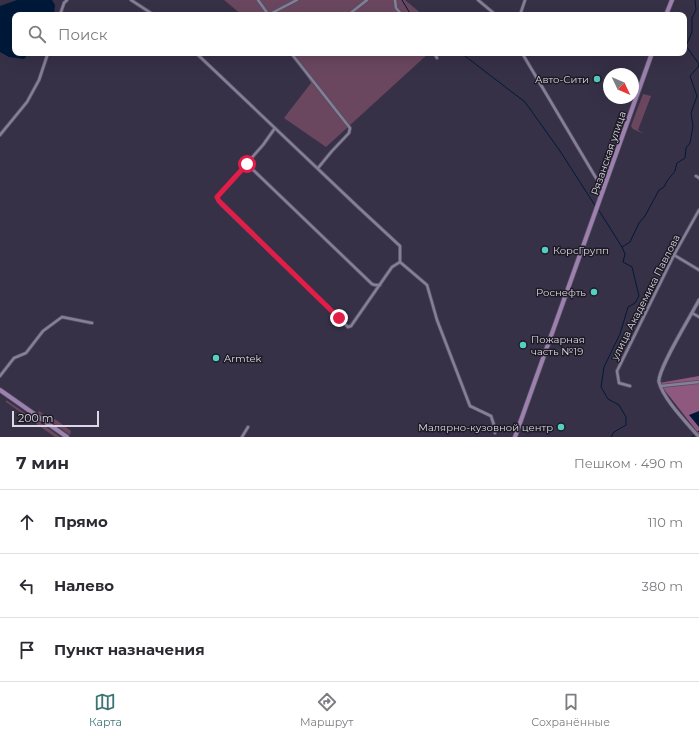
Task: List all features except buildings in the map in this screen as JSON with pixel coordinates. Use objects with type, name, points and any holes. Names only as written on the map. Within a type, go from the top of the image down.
[{"type":"main road","points":[[667,12],[672,0]]},
{"type":"main road","name":"Рязанская улица","points":[[515,437],[651,56]]},
{"type":"main road","points":[[0,390],[67,437]]},
{"type":"street","points":[[61,12],[64,3],[67,0]]},
{"type":"street","points":[[131,0],[149,12]]},
{"type":"street","points":[[258,0],[266,12]]},
{"type":"street","points":[[274,12],[297,0]]},
{"type":"street","points":[[352,12],[367,0]]},
{"type":"street","points":[[395,0],[396,8],[399,12]]},
{"type":"street","points":[[478,0],[492,12]]},
{"type":"street","points":[[521,12],[525,0]]},
{"type":"street","points":[[0,135],[27,102],[39,80],[47,56]]},
{"type":"street","points":[[199,56],[400,246],[400,262],[427,285],[437,320],[470,406],[491,416],[495,433]]},
{"type":"street","points":[[293,56],[350,128],[349,133],[318,169]]},
{"type":"street","points":[[524,56],[596,178],[604,188]]},
{"type":"street","points":[[275,128],[266,142],[217,197],[219,201],[348,327],[351,326],[392,267],[400,262]]},
{"type":"street","points":[[247,164],[372,284],[380,285]]},
{"type":"street","name":"улица Академика Павлова","points":[[630,386],[619,383],[618,370],[674,255],[699,210]]},
{"type":"street","points":[[674,255],[699,270]]},
{"type":"street","points":[[697,434],[669,400],[661,386],[659,378],[666,361],[699,300]]},
{"type":"street","points":[[692,313],[699,317]]},
{"type":"street","points":[[0,376],[14,358],[26,353],[43,330],[62,317],[92,323]]},
{"type":"street","points":[[661,386],[699,382]]},
{"type":"street","points":[[242,437],[248,427]]},
{"type":"shaded area","points":[[224,0],[405,0],[419,12],[238,12]]},
{"type":"shaded area","points":[[295,56],[426,56],[326,147],[284,118],[311,83]]},
{"type":"shaded area","points":[[643,94],[651,96],[638,130],[644,134],[633,129],[631,126]]},
{"type":"shaded area","points":[[699,376],[699,434],[659,383]]},
{"type":"shaded area","points":[[6,400],[31,418],[30,419],[6,402]]},
{"type":"shaded area","points":[[40,408],[39,411],[53,421],[55,419],[71,431],[70,435],[38,413]]},
{"type":"shaded area","points":[[35,420],[60,437],[55,437],[35,423]]},
{"type":"water","points":[[17,0],[52,0],[55,5],[54,12],[12,12],[12,56],[26,56],[24,59],[9,57],[0,52],[0,6]]},
{"type":"water","points":[[699,411],[699,427],[689,415]]},
{"type":"waterway","points":[[402,0],[409,12]]},
{"type":"waterway","points":[[687,44],[692,32],[692,18],[696,10],[695,0]]},
{"type":"waterway","points":[[611,437],[614,432],[626,425],[626,417],[619,405],[608,399],[601,387],[604,367],[620,334],[628,307],[635,303],[639,296],[632,267],[623,262],[625,254],[622,247],[630,242],[639,223],[645,216],[659,190],[664,187],[675,171],[677,163],[685,158],[686,148],[690,143],[693,126],[691,113],[697,96],[690,76],[699,64],[687,47]]},
{"type":"waterway","points":[[465,56],[525,102],[560,151],[596,207]]},
{"type":"waterway","points":[[598,209],[622,247]]},
{"type":"waterway","points":[[692,437],[699,431]]},
{"type":"place","name":"Авто-Сити","points":[[597,79]]},
{"type":"place","name":"КорсГрупп","points":[[545,250]]},
{"type":"place","name":"Роснефть","points":[[594,292]]},
{"type":"place","name":"Пожарная часть №19","points":[[523,345]]},
{"type":"place","name":"Armtek","points":[[216,358]]},
{"type":"place","name":"Малярно-кузовной центр","points":[[561,427]]},
{"type":"route","points":[[247,164],[217,197],[218,200],[339,318]]}]
